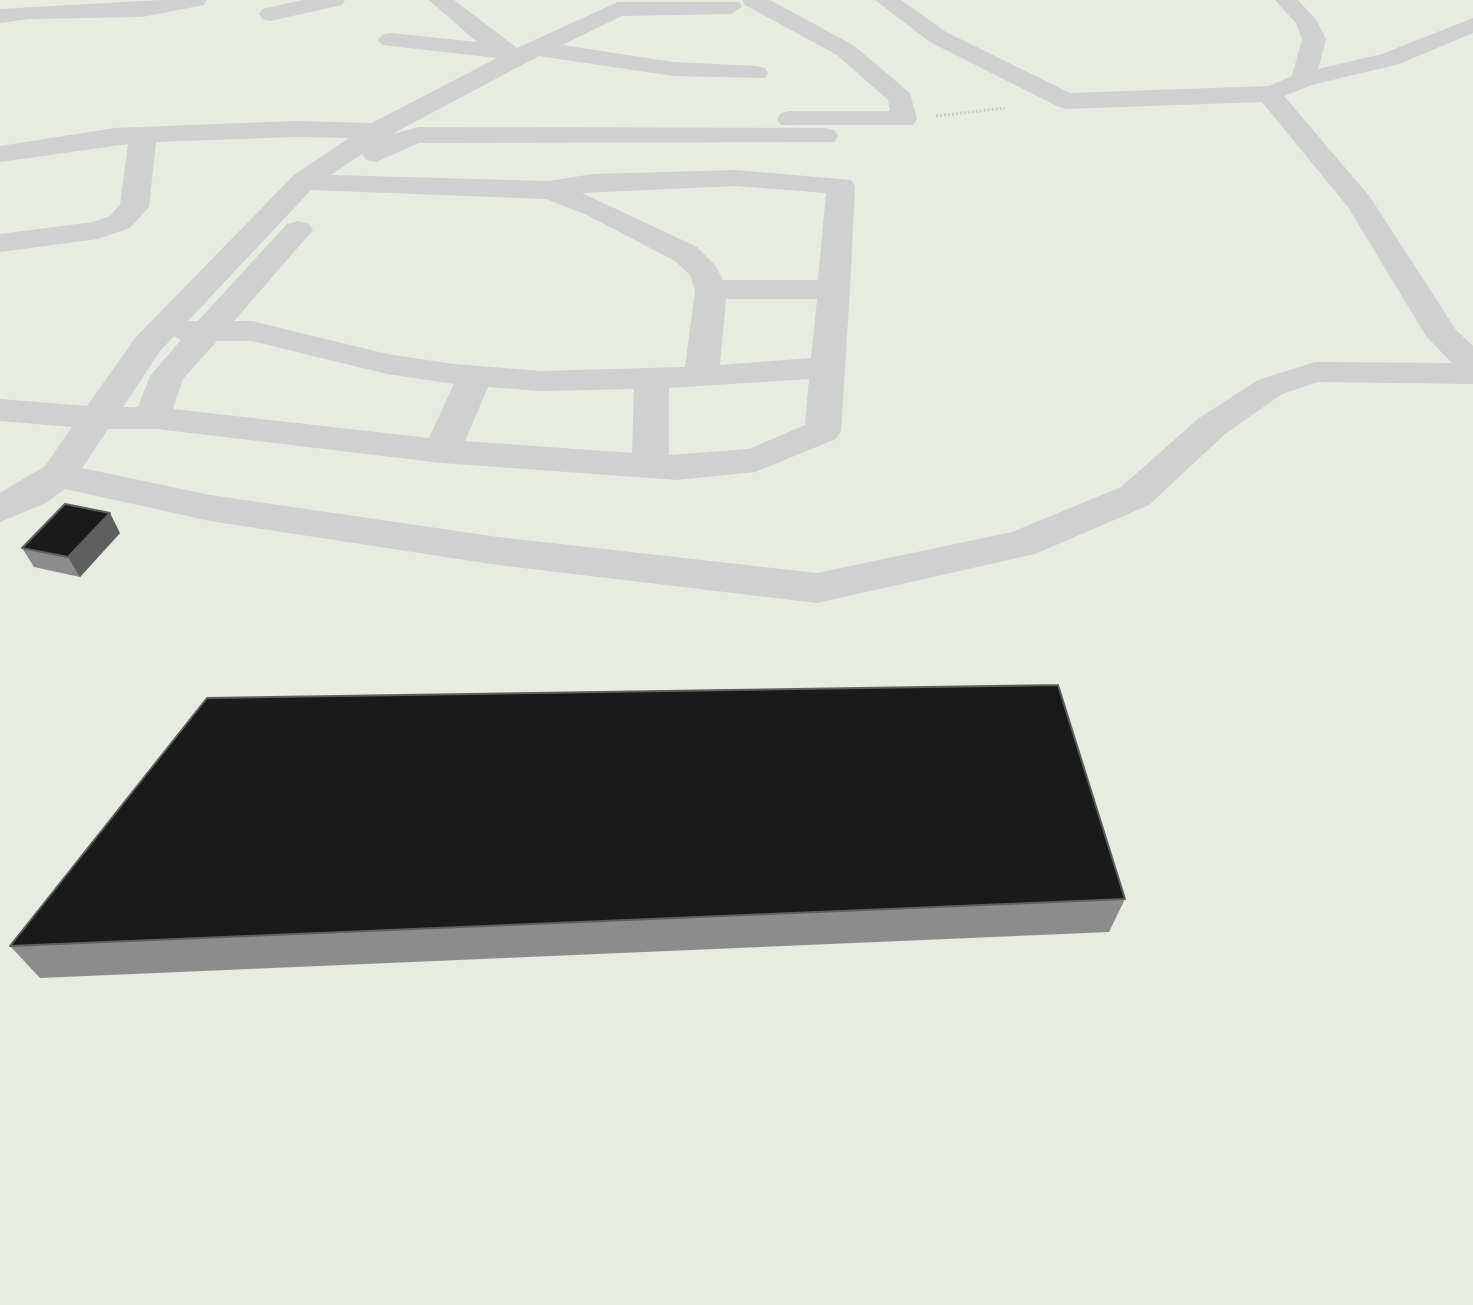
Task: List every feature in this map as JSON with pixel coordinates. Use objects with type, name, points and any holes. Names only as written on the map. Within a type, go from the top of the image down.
[{"type":"street","points":[[0,16],[29,12],[142,10],[196,0]]},
{"type":"street","points":[[270,14],[334,0]]},
{"type":"street","points":[[440,0],[520,53]]},
{"type":"street","points":[[886,0],[938,37],[1066,101],[1269,94],[1303,80],[1390,59],[1473,25]]},
{"type":"street","points":[[1286,0],[1306,21],[1314,39],[1303,80]]},
{"type":"street","points":[[561,4],[578,28]]},
{"type":"street","points":[[0,154],[143,135],[386,125],[904,119],[901,98],[845,50],[742,4],[618,9],[520,53],[386,125],[304,181],[148,344],[58,475],[32,494],[0,509]]},
{"type":"street","points":[[390,40],[673,69],[756,73]]},
{"type":"street","points":[[1269,94],[1360,203],[1443,336],[1473,364]]},
{"type":"street","points":[[0,243],[98,230],[120,222],[134,207],[143,135]]},
{"type":"street","points":[[152,417],[167,376],[206,332],[341,185],[379,151],[399,140],[419,135],[825,136]]},
{"type":"street","points":[[465,188],[493,135]]},
{"type":"street","points":[[593,182],[624,136]]},
{"type":"street","points":[[736,178],[747,136]]},
{"type":"street","points":[[0,410],[98,418],[152,417],[442,451],[677,468],[755,460],[823,431],[841,186],[736,178],[593,182],[548,190],[341,185],[304,181]]},
{"type":"street","points":[[548,190],[597,209],[686,254],[704,272],[711,290],[701,377]]},
{"type":"street","points":[[711,290],[834,289]]},
{"type":"street","points":[[160,331],[252,331],[387,364],[541,381],[701,377],[828,367]]},
{"type":"street","points":[[58,475],[210,508],[498,551],[817,588],[1021,544],[1135,496],[1212,426],[1270,387],[1315,372],[1473,374]]},
{"type":"street","points":[[442,451],[475,376]]},
{"type":"street","points":[[650,466],[652,379]]},
{"type":"path","points":[[904,119],[1066,101]]},
{"type":"shaded area","points":[[0,0],[1473,0],[1473,1305],[0,1305]]},
{"type":"building","points":[[65,504],[110,513],[68,557],[22,548]]},
{"type":"building","points":[[1058,685],[1125,899],[10,946],[207,698]]}]
